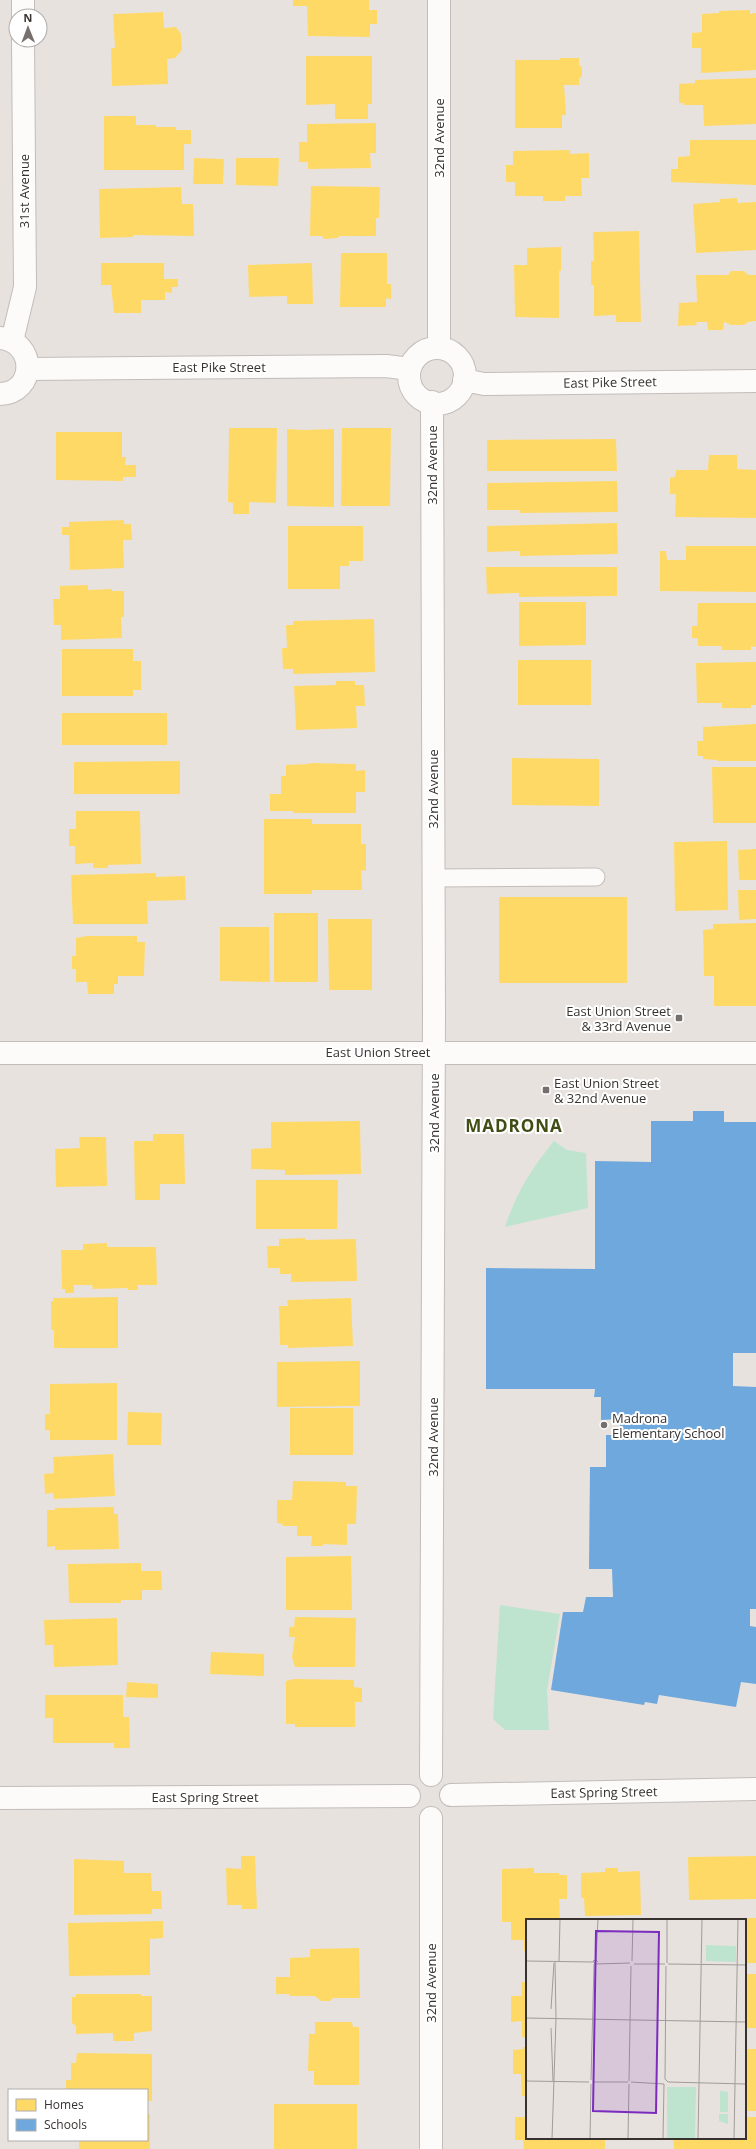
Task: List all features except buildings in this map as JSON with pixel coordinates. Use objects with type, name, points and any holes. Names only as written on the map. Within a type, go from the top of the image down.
[{"type":"street","name":"32nd Avenue","points":[[439,0],[439,348]]},
{"type":"street","name":"31st Avenue","points":[[6,340],[25,287],[23,48]]},
{"type":"street","points":[[0,394],[13,391],[20,386],[26,377],[28,369],[27,359],[23,350],[6,340]]},
{"type":"street","points":[[439,348],[452,352],[464,367],[464,380],[458,394],[451,400],[443,403],[432,402],[418,396],[412,389],[409,380],[410,370],[417,356],[425,351],[439,348]]},
{"type":"street","name":"East Pike Street","points":[[28,369],[386,366],[410,370]]},
{"type":"street","name":"East Pike Street","points":[[464,380],[484,384],[756,381]]},
{"type":"street","name":"32nd Avenue","points":[[431,1775],[434,1052],[432,402]]},
{"type":"street","name":"East Union Street","points":[[0,1053],[756,1053]]},
{"type":"street","points":[[431,1775],[443,1779],[448,1784],[452,1795],[450,1804],[446,1811],[441,1815],[431,1818],[421,1816],[416,1812],[411,1806],[409,1796],[412,1786],[416,1780],[422,1776],[431,1775]]},
{"type":"street","name":"East Spring Street","points":[[452,1795],[756,1789]]},
{"type":"street","name":"East Spring Street","points":[[0,1798],[409,1796]]},
{"type":"street","name":"32nd Avenue","points":[[431,1818],[431,2149]]},
{"type":"lane","points":[[434,878],[596,877]]},
{"type":"green space","points":[[554,1141],[567,1150],[586,1153],[588,1208],[505,1227],[514,1203],[525,1181]]},
{"type":"green space","points":[[500,1605],[560,1614],[547,1690],[549,1730],[505,1730],[493,1719]]},
{"type":"place","name":"East Union Street & 33rd Avenue","points":[[679,1018]]},
{"type":"place","name":"East Union Street & 32nd Avenue","points":[[546,1090]]},
{"type":"place","name":"Madrona Elementary School","points":[[604,1425]]},
{"type":"district","name":"MADRONA","points":[[514,1125]]}]
